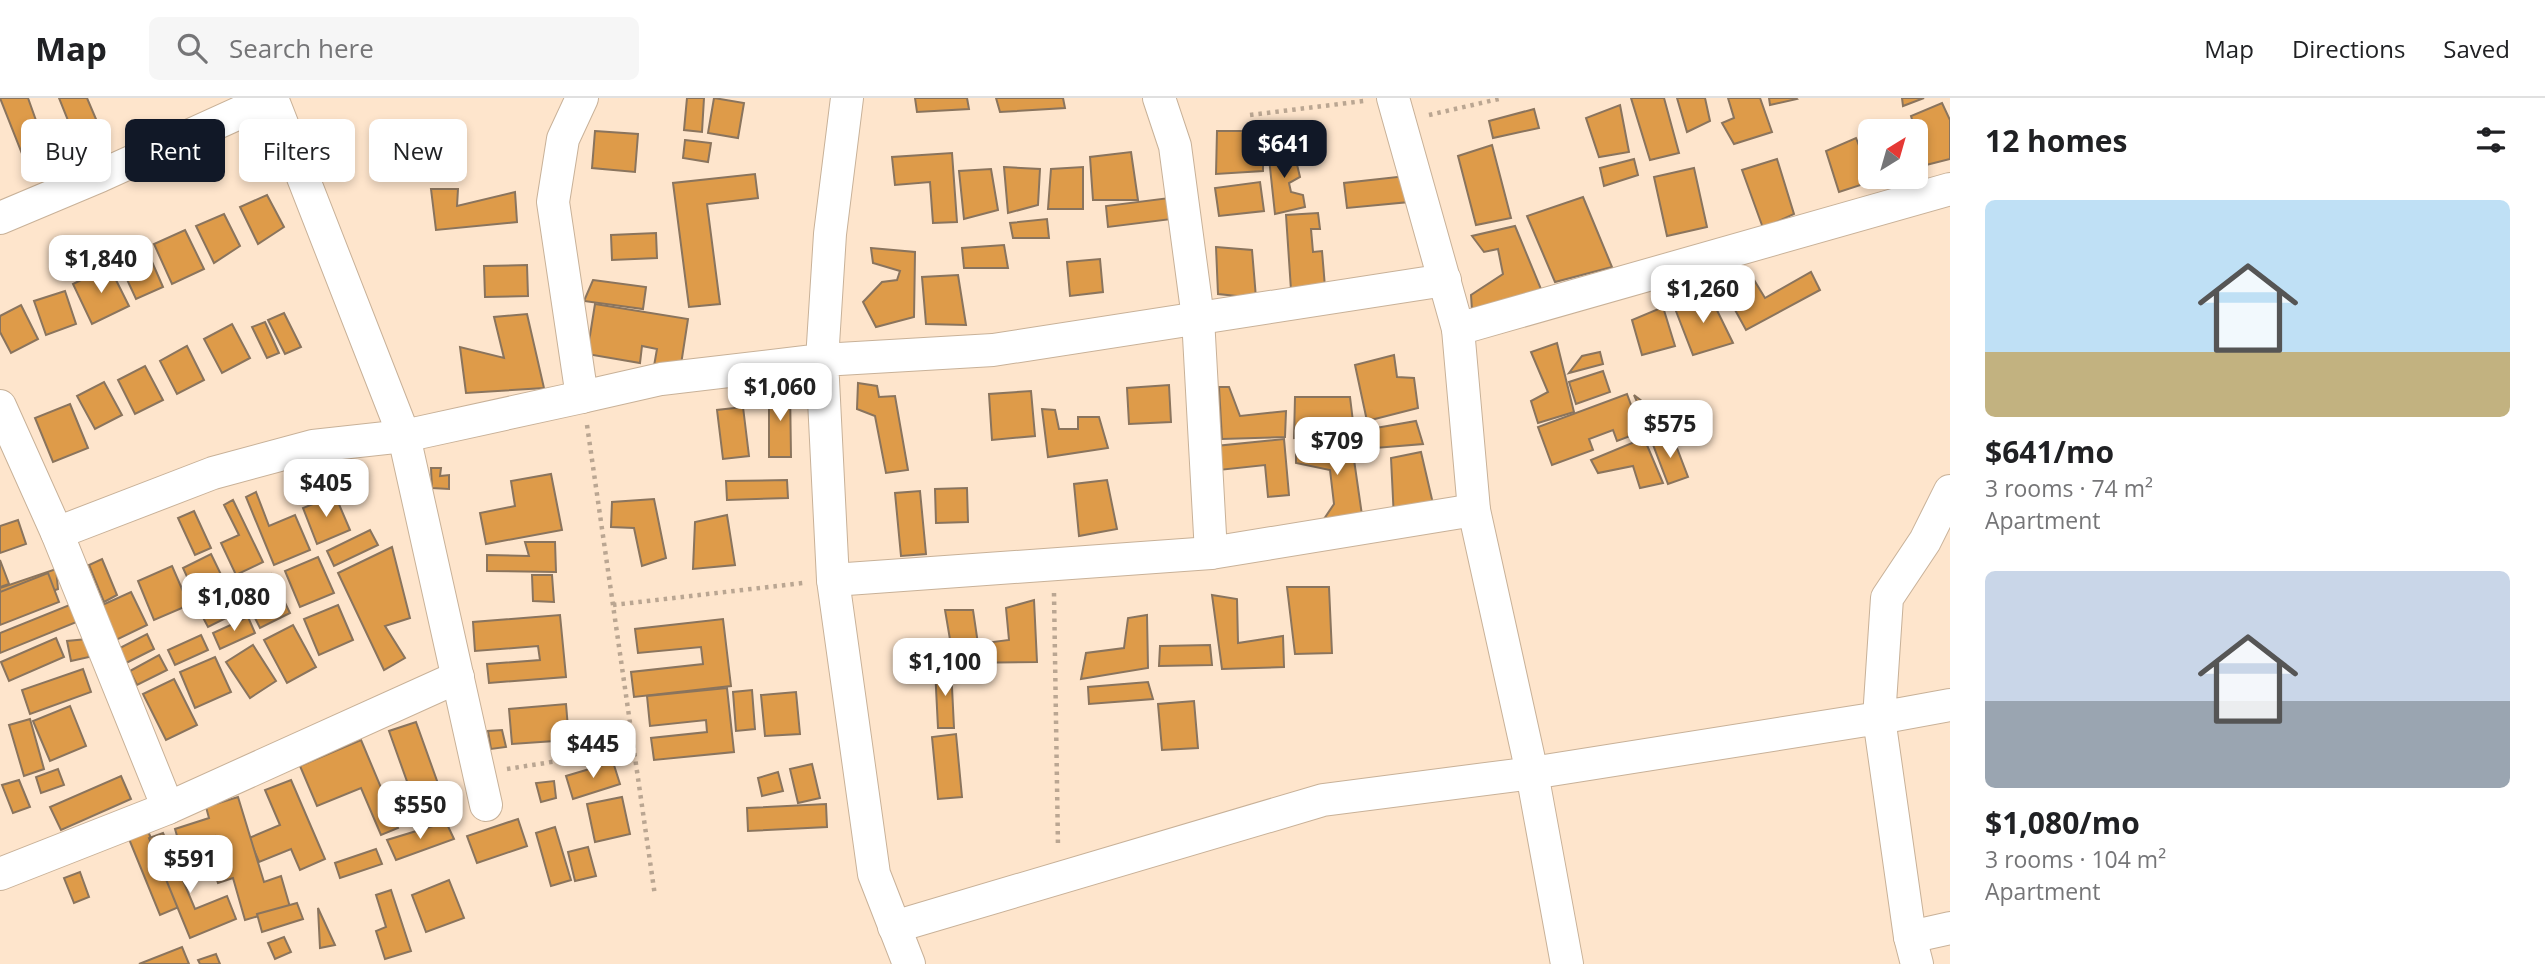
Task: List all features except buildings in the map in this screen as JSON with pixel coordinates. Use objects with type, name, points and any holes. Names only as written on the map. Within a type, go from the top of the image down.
[{"type":"street","points":[[0,218],[272,98],[404,436],[486,805]]},
{"type":"street","points":[[582,98],[563,139],[553,202],[582,397]]},
{"type":"street","points":[[847,98],[830,234],[822,360],[833,580],[874,874],[909,964]]},
{"type":"street","points":[[1159,98],[1175,146],[1198,318],[1211,553]]},
{"type":"street","points":[[1390,106],[1458,329],[1474,510],[1532,773],[1567,964]]},
{"type":"street","points":[[1458,329],[1950,189]]},
{"type":"street","points":[[57,533],[213,473],[313,446],[404,436],[661,379],[822,360],[993,350],[1445,280]]},
{"type":"street","points":[[0,406],[57,533],[168,808]]},
{"type":"street","points":[[1950,491],[1925,541],[1887,598],[1879,718],[1913,951],[1950,928]]},
{"type":"street","points":[[833,580],[1211,553],[1474,510]]},
{"type":"street","points":[[0,874],[168,808],[458,677]]},
{"type":"street","points":[[894,927],[1323,800],[1532,773],[1950,705]]},
{"type":"path","points":[[1250,115],[1503,98]]},
{"type":"path","points":[[582,397],[655,896]]},
{"type":"path","points":[[1054,565],[1058,879]]},
{"type":"path","points":[[613,605],[833,580]]},
{"type":"path","points":[[479,774],[634,749]]}]
